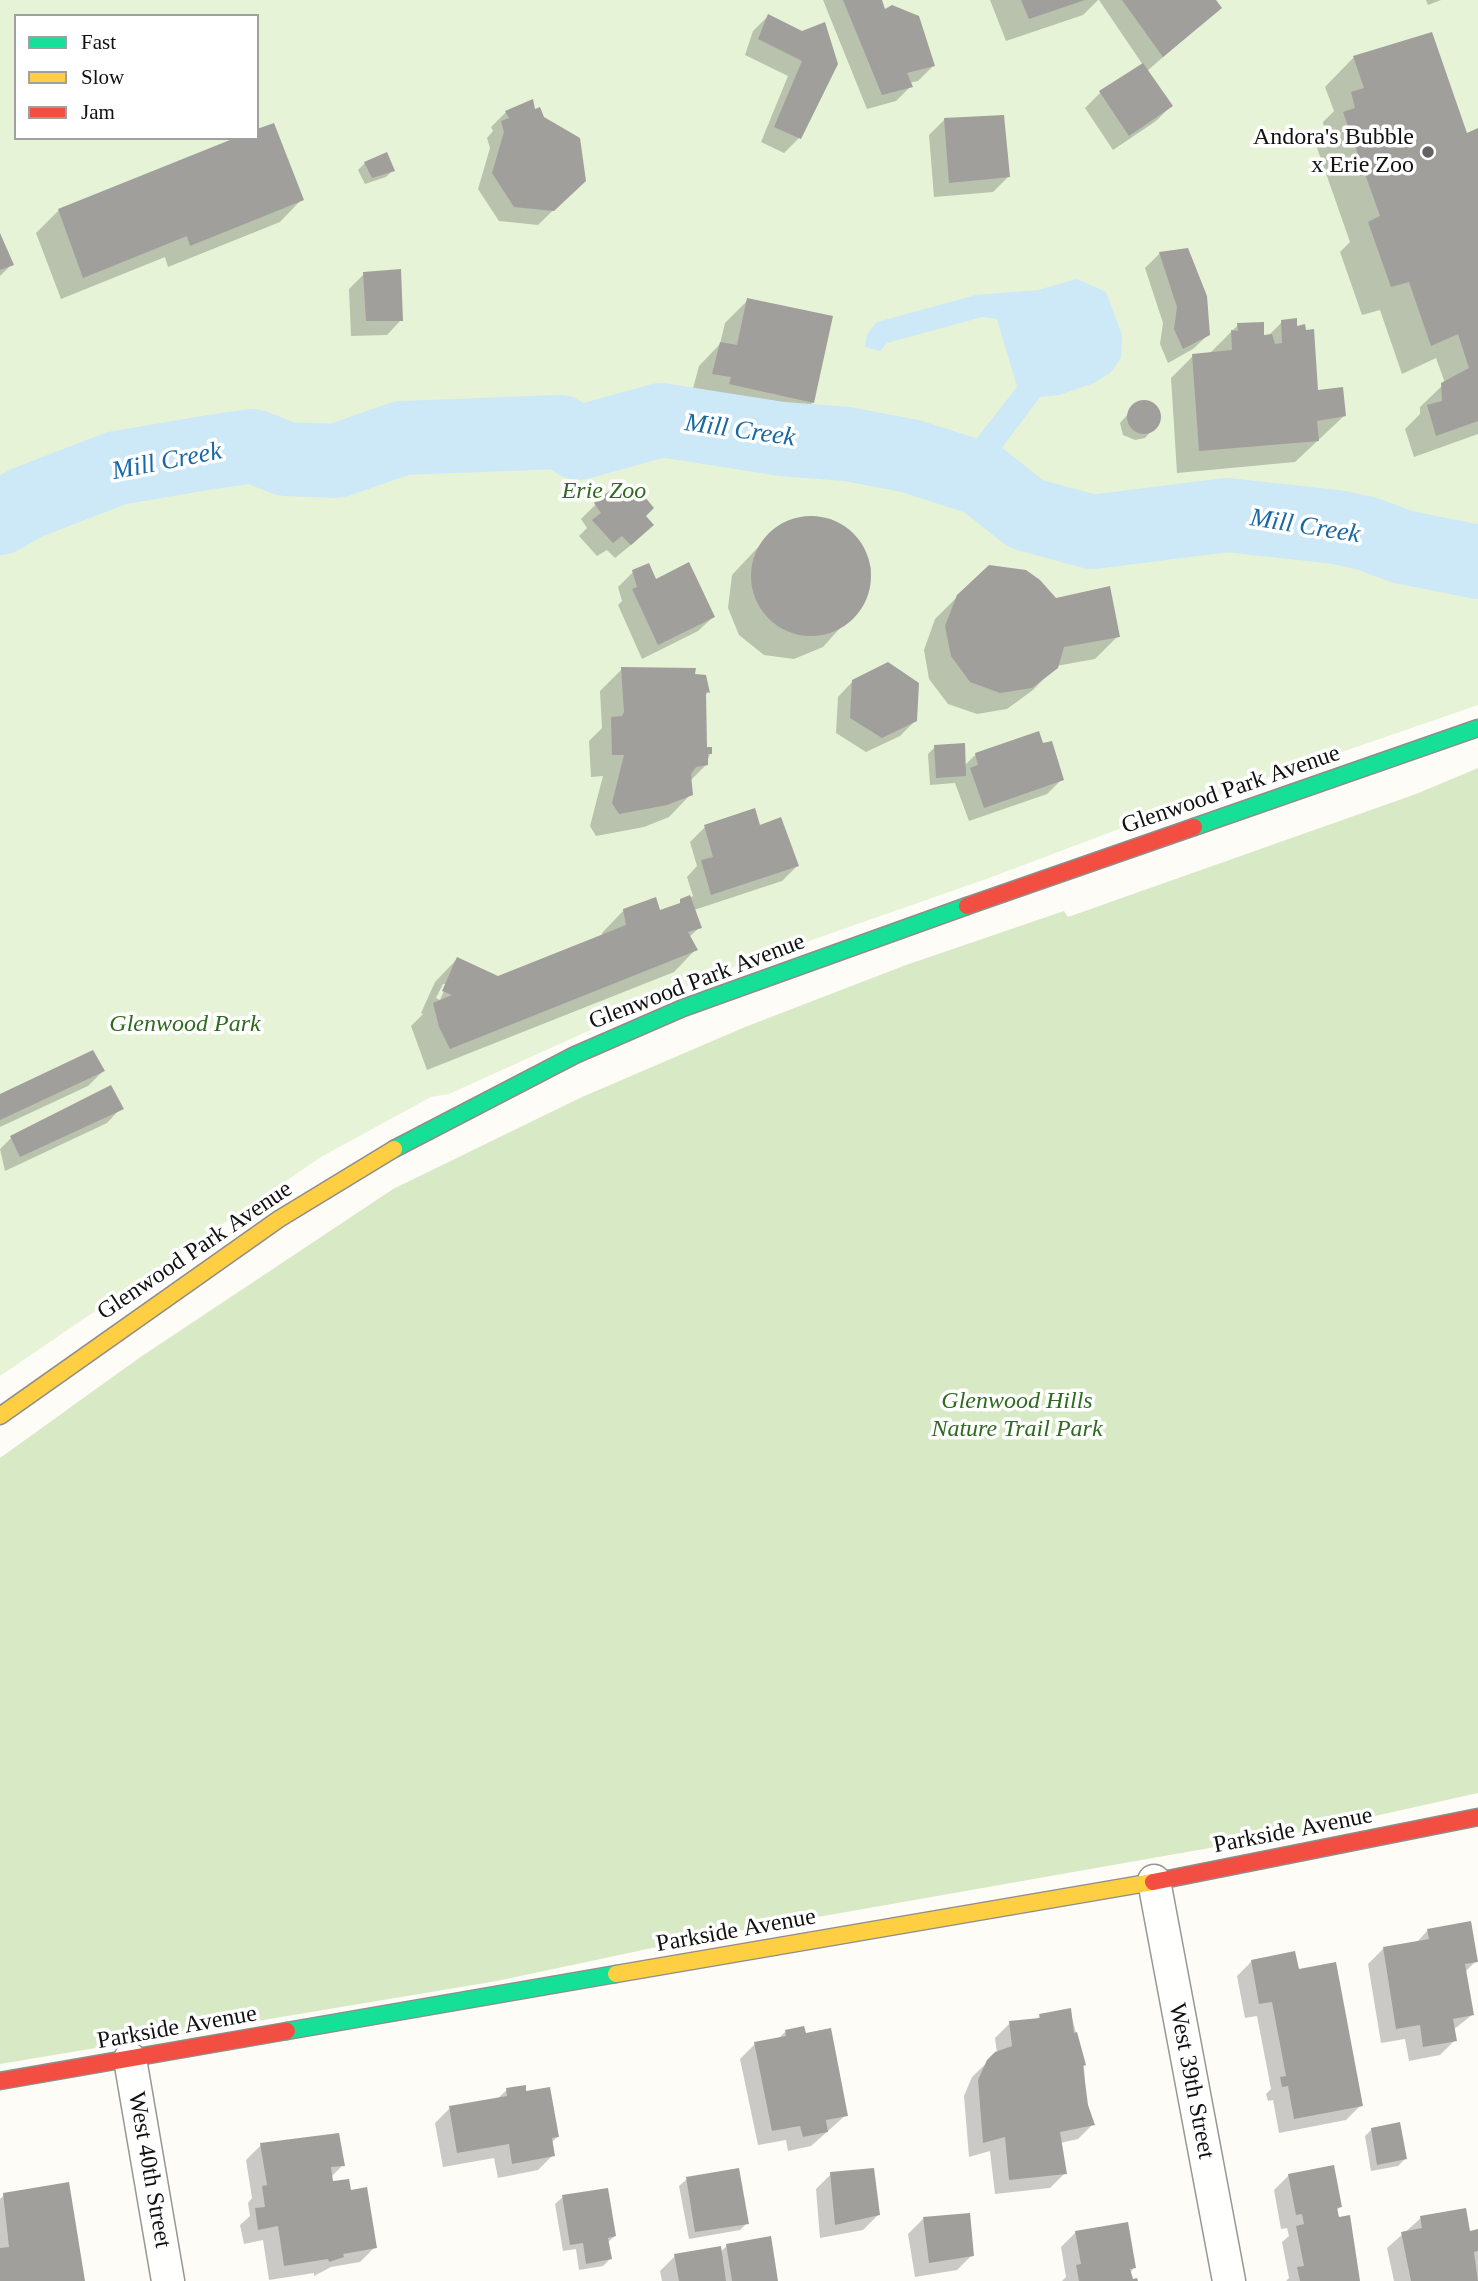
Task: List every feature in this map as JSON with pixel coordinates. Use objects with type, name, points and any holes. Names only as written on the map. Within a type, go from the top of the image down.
[{"type":"main road","name":"Glenwood Park Avenue","points":[[0,1416],[279,1219],[411,1139],[575,1055],[638,1027],[787,969],[1478,728]]},
{"type":"main road","name":"Parkside Avenue","points":[[0,2081],[1154,1881],[1478,1817]]},
{"type":"street","name":"West 39th Street","points":[[1154,1881],[1229,2281]]},
{"type":"street","name":"West 40th Street","points":[[130,2059],[167,2281]]},
{"type":"green space","name":"Erie Zoo","points":[[0,0],[1478,0],[1478,705],[1119,829],[989,878],[712,975],[449,1094],[431,1097],[321,1157],[0,1376]]},
{"type":"green space","name":"Glenwood Hills Nature Trail Park","points":[[1478,768],[1478,1793],[1312,1830],[704,1937],[497,1981],[0,2064],[0,1458],[139,1358],[393,1189],[582,1097],[745,1027],[906,965],[1064,911],[1068,917],[1416,794]]},
{"type":"water","points":[[1077,279],[1106,292],[1122,335],[1121,358],[1110,373],[1094,383],[1059,395],[1040,397],[998,453],[970,447],[1017,387],[997,319],[982,317],[887,343],[880,351],[865,347],[867,334],[877,322],[976,295],[1038,290]]},
{"type":"building","points":[[843,0],[882,0],[885,9],[892,5],[919,16],[935,66],[907,73],[913,87],[882,95]]},
{"type":"building","points":[[1021,0],[1085,0],[1029,19]]},
{"type":"building","points":[[1122,0],[1216,0],[1222,8],[1163,57]]},
{"type":"building","points":[[768,14],[802,31],[825,22],[838,64],[801,139],[774,127],[802,61],[758,39]]},
{"type":"building","points":[[1432,32],[1467,133],[1478,128],[1478,421],[1436,436],[1427,405],[1442,401],[1441,383],[1469,368],[1458,334],[1431,346],[1409,282],[1391,287],[1368,222],[1380,216],[1343,112],[1355,108],[1351,92],[1364,88],[1353,56]]},
{"type":"building","points":[[1143,63],[1173,106],[1129,136],[1099,91]]},
{"type":"building","points":[[533,99],[535,109],[540,107],[544,117],[580,138],[586,181],[554,211],[514,207],[492,173],[504,132],[501,121],[509,118],[505,111]]},
{"type":"building","points":[[1004,115],[1010,177],[949,183],[944,118]]},
{"type":"building","points":[[274,123],[304,200],[190,246],[187,236],[83,278],[58,209],[230,140],[259,140],[259,128]]},
{"type":"building","points":[[387,152],[395,171],[372,178],[364,162]]},
{"type":"building","points":[[0,233],[14,265],[0,270]]},
{"type":"building","points":[[1188,248],[1207,296],[1210,335],[1183,349],[1174,329],[1177,307],[1159,252]]},
{"type":"building","points":[[401,269],[403,321],[366,321],[363,272]]},
{"type":"building","points":[[747,298],[833,316],[814,403],[729,384],[731,377],[712,374],[720,342],[737,345]]},
{"type":"building","points":[[1297,318],[1297,326],[1305,324],[1306,330],[1314,329],[1318,390],[1343,387],[1346,416],[1317,421],[1319,441],[1199,451],[1192,354],[1232,350],[1231,330],[1238,331],[1237,323],[1264,322],[1264,335],[1272,334],[1275,344],[1282,343],[1281,320]]},
{"type":"building","points":[[1144,400],[1156,405],[1161,417],[1156,429],[1144,434],[1132,429],[1127,417],[1132,405]]},
{"type":"building","points":[[617,485],[624,493],[635,485],[654,508],[646,516],[654,525],[631,545],[622,536],[613,543],[592,520],[601,513],[594,503]]},
{"type":"building","points":[[811,516],[834,520],[854,533],[867,553],[871,576],[867,599],[854,619],[834,632],[811,636],[788,632],[768,619],[755,599],[751,576],[755,553],[768,533],[788,520]]},
{"type":"building","points":[[689,562],[715,617],[658,645],[632,589],[637,587],[632,570],[649,563],[656,579]]},
{"type":"building","points":[[989,565],[1026,570],[1040,580],[1056,598],[1110,586],[1120,637],[1064,647],[1058,668],[1032,688],[1000,693],[970,682],[951,656],[945,626],[957,595]]},
{"type":"building","points":[[888,662],[919,683],[917,721],[882,738],[850,718],[852,680]]},
{"type":"building","points":[[621,667],[696,668],[695,674],[706,675],[710,693],[706,692],[707,747],[712,747],[712,754],[708,754],[708,765],[696,767],[691,774],[693,795],[667,805],[619,814],[612,803],[624,755],[612,755],[611,717],[622,716],[624,712]]},
{"type":"building","points":[[1039,731],[1043,743],[1052,741],[1064,780],[984,808],[970,768],[978,765],[975,753]]},
{"type":"building","points":[[965,743],[966,776],[936,778],[934,745]]},
{"type":"building","points":[[755,808],[760,825],[781,817],[799,866],[711,895],[701,860],[713,857],[704,825]]},
{"type":"building","points":[[690,895],[702,928],[688,932],[698,950],[450,1049],[439,1027],[433,1003],[452,995],[442,991],[457,957],[498,976],[626,925],[623,909],[656,897],[660,910],[680,903],[680,899]]},
{"type":"building","points":[[93,1050],[105,1071],[0,1120],[0,1094]]},
{"type":"building","points":[[111,1085],[124,1109],[20,1157],[10,1136]]},
{"type":"building","points":[[1471,1921],[1478,1962],[1465,1964],[1474,2015],[1453,2019],[1457,2041],[1423,2047],[1420,2025],[1396,2029],[1383,1947],[1429,1939],[1427,1929]]},
{"type":"building","points":[[1295,1951],[1299,1969],[1336,1962],[1363,2106],[1294,2119],[1288,2086],[1282,2087],[1280,2077],[1286,2076],[1272,2002],[1259,2004],[1251,1960]]},
{"type":"building","points":[[1071,2008],[1074,2033],[1077,2032],[1086,2065],[1083,2066],[1088,2105],[1095,2125],[1060,2132],[1067,2174],[1009,2180],[1005,2137],[983,2143],[978,2080],[987,2060],[995,2052],[1012,2046],[1009,2021],[1040,2018],[1039,2014]]},
{"type":"building","points":[[804,2026],[806,2033],[831,2028],[848,2116],[826,2120],[828,2132],[803,2137],[800,2126],[772,2131],[754,2042],[786,2036],[785,2030]]},
{"type":"building","points":[[526,2085],[526,2091],[550,2087],[559,2137],[552,2138],[555,2156],[512,2164],[509,2144],[457,2153],[449,2106],[507,2096],[506,2088]]},
{"type":"building","points":[[1400,2122],[1407,2159],[1377,2165],[1371,2128]]},
{"type":"building","points":[[339,2133],[345,2166],[331,2167],[333,2181],[349,2179],[351,2190],[367,2187],[377,2248],[343,2254],[344,2257],[329,2262],[328,2259],[284,2266],[278,2226],[258,2230],[255,2208],[265,2207],[262,2186],[267,2185],[260,2143]]},
{"type":"building","points":[[1334,2165],[1342,2207],[1337,2208],[1339,2217],[1350,2215],[1360,2281],[1300,2281],[1297,2267],[1304,2266],[1296,2226],[1304,2224],[1302,2214],[1296,2215],[1288,2174]]},
{"type":"building","points":[[739,2168],[749,2224],[695,2232],[686,2177]]},
{"type":"building","points":[[874,2168],[880,2215],[835,2225],[830,2172]]},
{"type":"building","points":[[69,2182],[85,2281],[0,2281],[0,2248],[9,2247],[3,2193]]},
{"type":"building","points":[[608,2188],[616,2236],[608,2238],[612,2259],[586,2264],[583,2243],[570,2245],[562,2195]]},
{"type":"building","points":[[1466,2208],[1470,2231],[1478,2229],[1478,2251],[1474,2252],[1478,2281],[1411,2281],[1401,2232],[1422,2228],[1420,2216]]},
{"type":"building","points":[[970,2213],[974,2256],[929,2263],[923,2217]]},
{"type":"building","points":[[1128,2222],[1136,2268],[1130,2269],[1133,2279],[1137,2278],[1138,2281],[1079,2281],[1076,2265],[1081,2264],[1075,2231]]},
{"type":"building","points":[[771,2236],[778,2281],[732,2281],[726,2244]]},
{"type":"building","points":[[721,2246],[726,2281],[679,2281],[674,2254]]},
{"type":"waterway","name":"Mill Creek","points":[[0,518],[26,503],[117,468],[211,452],[253,446],[286,459],[336,461],[402,438],[560,432],[578,443],[661,420],[782,439],[847,444],[910,456],[982,479],[1026,514],[1092,532],[1227,515],[1336,527],[1365,533],[1403,547],[1478,562]]},
{"type":"traffic: fast","points":[[1194,827],[1478,728]]},
{"type":"traffic: fast","points":[[394,1149],[575,1055],[683,1008],[967,906]]},
{"type":"traffic: fast","points":[[287,2031],[616,1974]]},
{"type":"traffic: slow","points":[[0,1416],[279,1219],[394,1149]]},
{"type":"traffic: slow","points":[[616,1974],[1153,1882]]},
{"type":"traffic: jam","points":[[967,906],[1194,827]]},
{"type":"traffic: jam","points":[[1153,1882],[1478,1817]]},
{"type":"traffic: jam","points":[[0,2081],[287,2031]]},
{"type":"place","name":"Andora's Bubble x Erie Zoo","points":[[1428,152]]},
{"type":"park label","name":"Glenwood Park","points":[[185,1025]]}]
